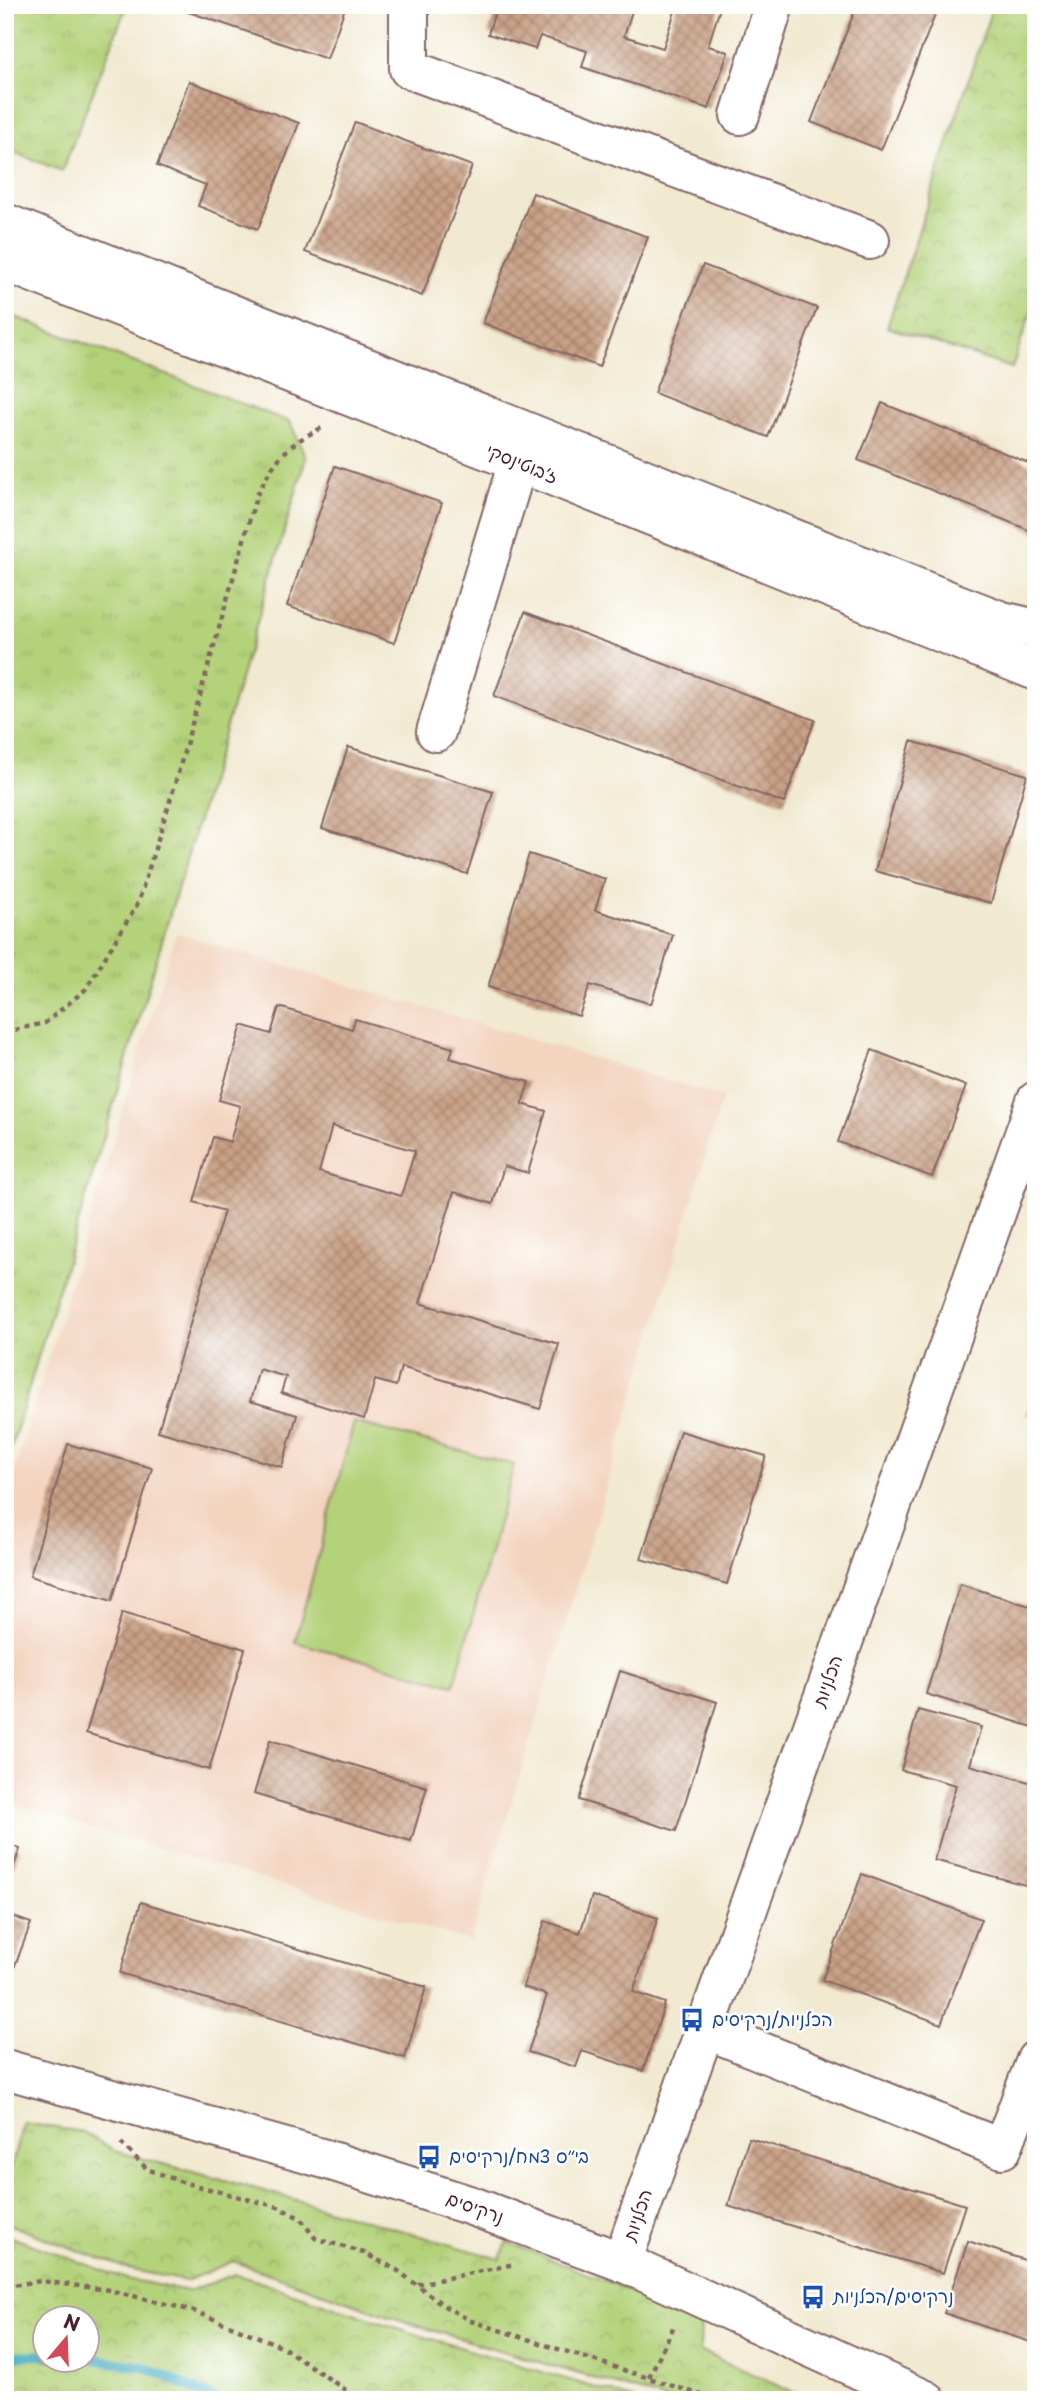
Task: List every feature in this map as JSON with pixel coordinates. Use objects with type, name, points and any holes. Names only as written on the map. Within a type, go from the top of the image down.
[{"type":"street","points":[[409,5],[409,69],[870,240]]},
{"type":"street","points":[[740,115],[775,5]]},
{"type":"street","name":"ז׳בוטינסקי","points":[[5,223],[956,603],[1002,621],[1036,629]]},
{"type":"street","name":"ז׳בוטינסקי","points":[[5,262],[518,462],[1036,671]]},
{"type":"street","points":[[436,732],[518,462]]},
{"type":"street","name":"הכלניות","points":[[622,2262],[703,2028],[1036,1101]]},
{"type":"street","points":[[703,2028],[1002,2149],[1036,2060]]},
{"type":"street","name":"נרקיסים","points":[[5,2069],[388,2179],[472,2206],[622,2262],[690,2294],[771,2327],[926,2400]]},
{"type":"path","points":[[5,1032],[45,1023],[86,989],[138,903],[173,791],[256,497],[270,468],[300,438],[333,423],[352,398]]},
{"type":"path","points":[[119,2141],[147,2169],[182,2182],[278,2207],[300,2218],[315,2238],[364,2253],[397,2270],[446,2307],[471,2321],[717,2400]]},
{"type":"path","points":[[417,2284],[521,2263]]},
{"type":"path","points":[[5,2286],[40,2281],[109,2290],[194,2311],[281,2346],[360,2400]]},
{"type":"path","points":[[649,2377],[690,2294]]},
{"type":"shaded area","points":[[176,933],[723,1097],[470,1941],[5,1802],[5,1502]]},
{"type":"green space","points":[[5,5],[127,5],[62,171],[5,149]]},
{"type":"green space","points":[[993,5],[1036,5],[1036,297],[1012,368],[887,327]]},
{"type":"green space","points":[[5,313],[290,422],[306,458],[5,1468]]},
{"type":"green space","points":[[354,1422],[514,1465],[454,1685],[295,1642]]},
{"type":"green space","points":[[23,2123],[83,2132],[115,2151],[500,2259],[507,2242],[701,2319],[700,2351],[810,2400],[667,2400],[418,2326],[233,2261],[186,2281],[128,2269],[5,2223],[5,2191]]},
{"type":"green space","points":[[5,2235],[127,2279],[188,2291],[236,2274],[422,2336],[636,2400],[5,2400]]},
{"type":"building","points":[[188,5],[346,5],[327,59],[186,11]]},
{"type":"building","points":[[497,5],[634,5],[624,36],[663,48],[677,5],[721,5],[708,46],[728,52],[709,109],[582,67],[587,51],[540,36],[535,49],[488,34]]},
{"type":"building","points":[[857,5],[939,5],[881,150],[811,122]]},
{"type":"building","points":[[189,81],[299,123],[258,229],[198,206],[206,185],[157,166]]},
{"type":"building","points":[[355,122],[472,166],[422,296],[305,252]]},
{"type":"building","points":[[533,193],[648,237],[599,367],[483,323]]},
{"type":"building","points":[[703,265],[817,308],[768,437],[654,393]]},
{"type":"building","points":[[882,403],[1036,466],[1036,533],[858,460]]},
{"type":"building","points":[[335,466],[442,503],[394,643],[287,606]]},
{"type":"building","points":[[525,612],[815,720],[784,803],[494,696]]},
{"type":"building","points":[[911,741],[1027,775],[991,903],[875,871]]},
{"type":"building","points":[[348,747],[493,792],[467,874],[322,828]]},
{"type":"building","points":[[529,854],[605,879],[595,910],[673,935],[651,1004],[590,985],[579,1016],[488,987]]},
{"type":"building","points":[[279,1007],[352,1029],[355,1019],[453,1048],[450,1058],[529,1082],[522,1104],[546,1111],[528,1173],[504,1166],[493,1204],[454,1192],[420,1303],[559,1344],[540,1409],[401,1367],[396,1386],[375,1380],[364,1419],[281,1393],[286,1377],[259,1369],[250,1401],[297,1415],[282,1467],[158,1431],[224,1211],[194,1202],[213,1137],[230,1142],[240,1106],[219,1100],[242,1025],[271,1034]],"holes":[[[332,1126],[415,1151],[401,1196],[319,1172]]]},
{"type":"building","points":[[872,1050],[966,1086],[932,1177],[838,1142]]},
{"type":"building","points":[[1036,1387],[1036,1418],[1026,1415]]},
{"type":"building","points":[[680,1431],[766,1456],[727,1584],[641,1559]]},
{"type":"building","points":[[68,1444],[152,1468],[112,1601],[30,1576]]},
{"type":"building","points":[[960,1584],[1036,1608],[1036,1728],[926,1694]]},
{"type":"building","points":[[122,1613],[245,1649],[209,1770],[86,1733]]},
{"type":"building","points":[[620,1671],[717,1702],[676,1831],[579,1800]]},
{"type":"building","points":[[918,1710],[981,1727],[970,1765],[1036,1784],[1036,1888],[934,1860],[956,1785],[901,1770]]},
{"type":"building","points":[[270,1740],[427,1787],[411,1841],[254,1794]]},
{"type":"building","points":[[5,1843],[20,1849],[6,1888],[5,1888]]},
{"type":"building","points":[[862,1874],[981,1919],[941,2024],[822,1980]]},
{"type":"building","points":[[592,1896],[658,1918],[633,1992],[665,2003],[643,2071],[582,2051],[576,2067],[528,2052],[547,1995],[523,1987],[545,1921],[580,1933]]},
{"type":"building","points":[[141,1902],[426,1987],[405,2058],[120,1973]]},
{"type":"building","points":[[5,1914],[31,1923],[11,1976],[5,1974]]},
{"type":"building","points":[[749,2138],[965,2205],[943,2273],[728,2206]]},
{"type":"building","points":[[968,2241],[1036,2264],[1036,2344],[944,2313]]},
{"type":"waterway","points":[[5,2356],[32,2355]]},
{"type":"waterway","points":[[102,2360],[144,2367],[219,2400]]},
{"type":"place","name":"הכלניות/נרקיסים","points":[[692,2020]]},
{"type":"place","name":"בי״ס צמח/נרקיסים","points":[[429,2157]]},
{"type":"place","name":"נרקיסים/הכלניות","points":[[813,2297]]}]
